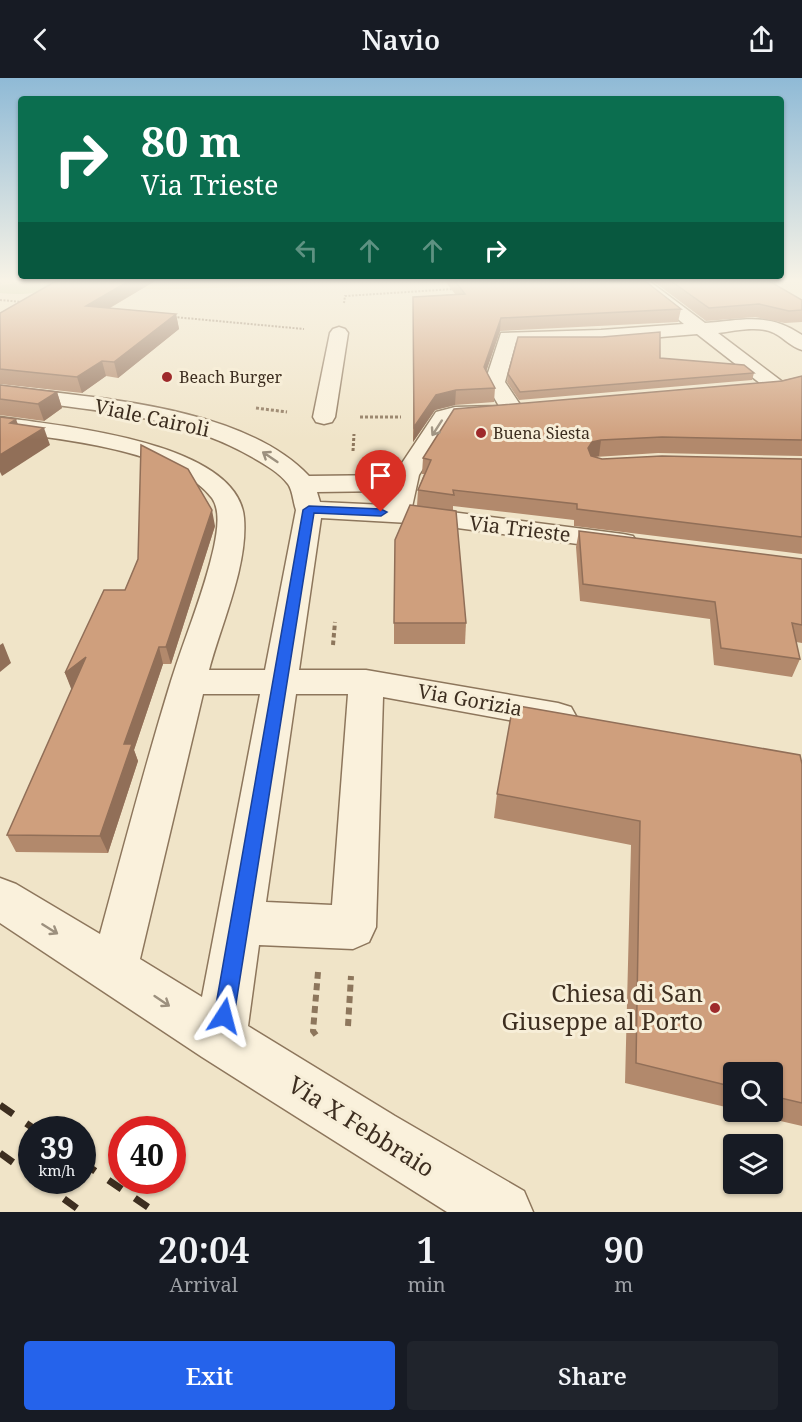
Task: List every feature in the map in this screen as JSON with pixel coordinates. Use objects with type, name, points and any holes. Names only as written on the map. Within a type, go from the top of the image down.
[{"type":"street","points":[[324,417],[339,334]]},
{"type":"street","points":[[512,409],[495,382],[508,337],[627,334]]},
{"type":"street","points":[[710,334],[792,385]]},
{"type":"street","points":[[788,334],[802,344]]},
{"type":"street","points":[[742,390],[792,385]]},
{"type":"street","name":"Viale Cairoli","points":[[0,392],[148,413],[205,426],[252,445],[282,465],[305,497]]},
{"type":"street","points":[[398,514],[397,498],[402,482],[444,417],[535,407]]},
{"type":"street","points":[[0,424],[108,441],[158,454],[195,470],[216,485],[225,496],[231,514],[228,549],[189,682],[114,968]]},
{"type":"street","points":[[220,1039],[279,682],[305,497],[402,482]]},
{"type":"street","name":"Via Trieste","points":[[305,497],[398,514],[648,546]]},
{"type":"street","name":"Via Gorizia","points":[[189,682],[366,682],[590,721]]},
{"type":"street","points":[[238,923],[353,927],[366,682]]},
{"type":"street","name":"Via X Febbraio","points":[[0,898],[114,968],[220,1039],[401,1154],[503,1212]]},
{"type":"path","points":[[324,417],[444,417]]},
{"type":"path","points":[[304,925],[320,952],[312,1031],[323,1044]]},
{"type":"building","points":[[0,334],[150,334],[114,362],[102,361],[77,377],[0,369]]},
{"type":"building","points":[[413,334],[495,334],[484,367],[495,388],[456,390],[436,395],[414,427]]},
{"type":"building","points":[[660,334],[660,358],[744,365],[754,373],[520,392],[508,374],[518,337],[602,337]]},
{"type":"building","points":[[802,376],[802,440],[662,437],[601,440],[592,442],[588,448],[591,456],[602,459],[662,456],[802,459],[802,537],[577,509],[577,504],[453,490],[454,495],[418,490],[431,460],[423,458],[454,409],[782,381]]},
{"type":"building","points":[[0,385],[57,392],[38,404],[0,399]]},
{"type":"building","points":[[0,417],[16,419],[10,423],[44,428],[0,455]]},
{"type":"building","points":[[141,445],[188,469],[212,510],[166,647],[159,647],[124,744],[132,744],[100,836],[7,835],[86,657],[65,673],[104,590],[125,590],[138,559]]},
{"type":"building","points":[[410,505],[456,511],[466,623],[394,623],[395,540]]},
{"type":"building","points":[[579,531],[802,559],[802,625],[792,623],[800,659],[721,648],[715,602],[583,584]]},
{"type":"building","points":[[513,705],[800,755],[802,764],[802,1103],[783,1099],[783,1062],[723,1062],[723,1084],[636,1063],[640,821],[497,794]]},
{"type":"railway","points":[[0,1105],[18,1118]]},
{"type":"railway","points":[[0,1153],[18,1166]]},
{"type":"railway","points":[[96,1172],[155,1212]]},
{"type":"railway","points":[[57,1194],[82,1212]]},
{"type":"place","name":"Beach Burger","points":[[167,377]]},
{"type":"place","name":"Buena Siesta","points":[[481,433]]},
{"type":"place","name":"Chiesa di San Giuseppe al Porto","points":[[715,1008]]},
{"type":"route","points":[[224,1016],[309,510],[381,512]]}]
